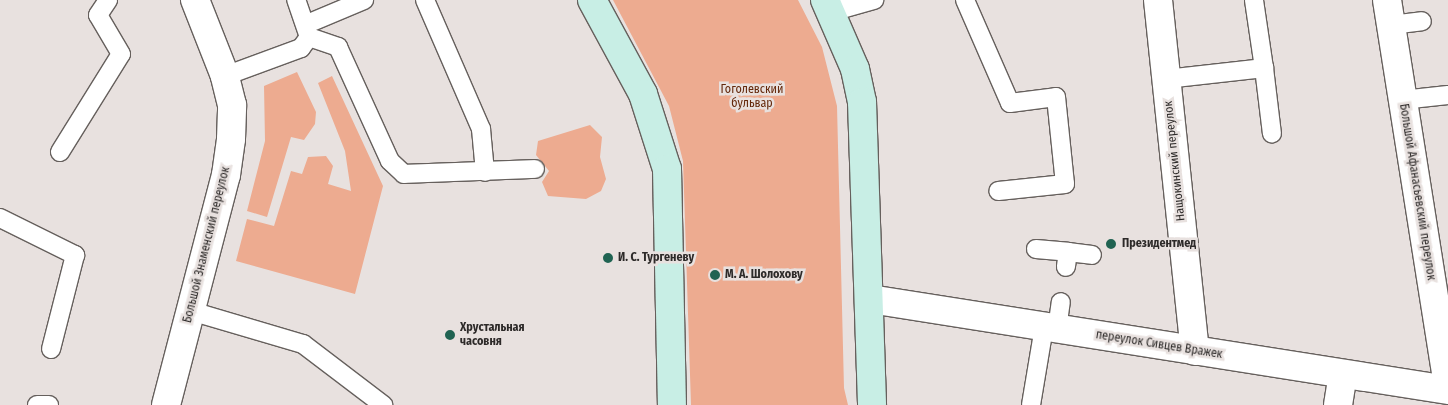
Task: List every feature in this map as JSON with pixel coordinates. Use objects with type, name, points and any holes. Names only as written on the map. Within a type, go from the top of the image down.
[{"type":"main road","points":[[592,0],[643,94],[668,169],[672,405]]},
{"type":"main road","points":[[828,6],[856,69],[862,102],[872,405]]},
{"type":"street","name":"Большой Знаменский переулок","points":[[166,405],[226,175],[232,105],[225,76],[195,0]]},
{"type":"street","name":"Нащокинский переулок","points":[[1158,0],[1196,351]]},
{"type":"street","name":"Большой Афанасьевский переулок","points":[[1389,13],[1448,384]]},
{"type":"street","name":"переулок Сивцев Вражек","points":[[870,299],[1448,390]]},
{"type":"street","points":[[1338,405],[1343,374]]},
{"type":"lane","points":[[60,152],[121,54],[98,15],[108,0]]},
{"type":"lane","points":[[296,0],[308,30],[338,47],[397,170],[416,175],[535,169]]},
{"type":"lane","points":[[225,76],[301,48],[308,30],[364,0]]},
{"type":"lane","points":[[425,0],[481,129],[485,172]]},
{"type":"lane","points":[[828,6],[874,0]]},
{"type":"lane","points":[[965,0],[1010,103],[1056,97],[1065,184],[998,191]]},
{"type":"lane","points":[[1254,0],[1272,134]]},
{"type":"lane","points":[[1389,13],[1422,22]]},
{"type":"lane","points":[[1166,79],[1264,68]]},
{"type":"lane","points":[[1402,100],[1448,95]]},
{"type":"lane","points":[[0,218],[76,254],[51,348]]},
{"type":"lane","points":[[1036,249],[1067,259],[1092,255]]},
{"type":"lane","points":[[1031,405],[1050,328],[1061,302]]},
{"type":"lane","points":[[190,311],[303,344],[383,405]]},
{"type":"lane","points":[[37,405],[49,405]]},
{"type":"green space","name":"Гоголевский бульвар","points":[[613,0],[798,0],[822,47],[837,106],[844,388],[848,405],[691,405],[683,161],[669,106]]},
{"type":"green space","points":[[297,72],[316,112],[315,124],[304,140],[291,137],[267,217],[247,211],[265,141],[264,86]]},
{"type":"green space","points":[[332,76],[383,186],[355,294],[236,261],[247,219],[274,226],[291,171],[302,174],[308,157],[326,156],[333,166],[328,184],[351,191],[345,151],[318,83]]},
{"type":"green space","points":[[590,125],[602,137],[600,157],[606,179],[601,191],[586,199],[548,196],[542,182],[549,171],[536,155],[538,141]]},
{"type":"place","name":"Президентмед","points":[[1111,244]]},
{"type":"place","name":"И. С. Тургеневу","points":[[608,258]]},
{"type":"place","name":"М. А. Шолохову","points":[[715,275]]},
{"type":"place","name":"Хрустальная часовня","points":[[450,335]]}]
